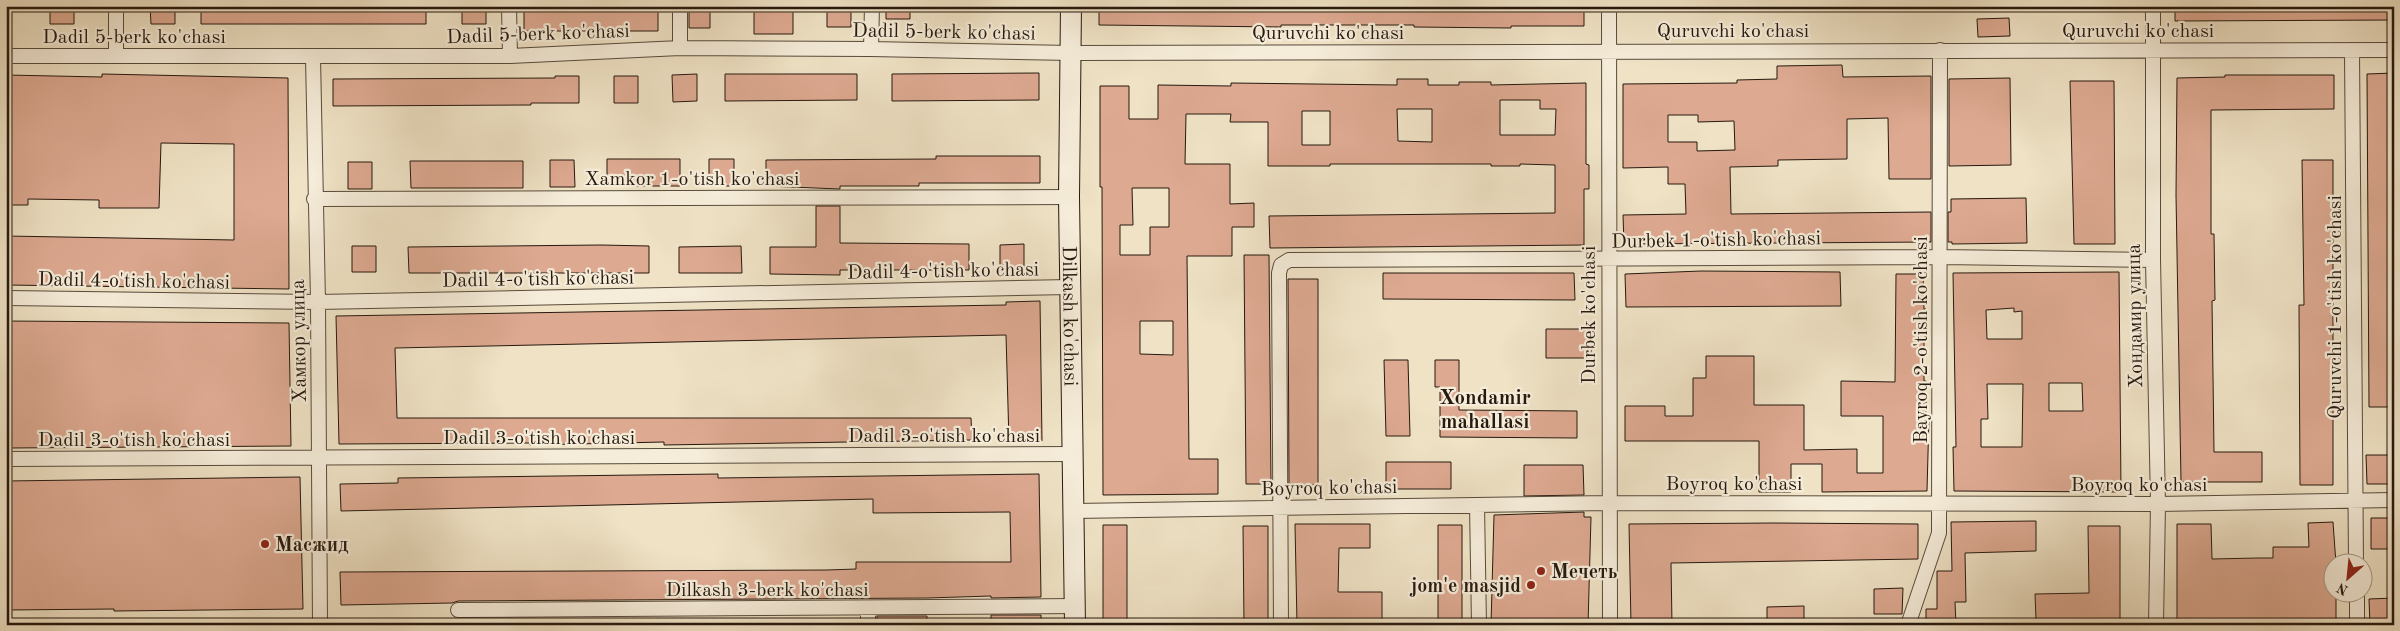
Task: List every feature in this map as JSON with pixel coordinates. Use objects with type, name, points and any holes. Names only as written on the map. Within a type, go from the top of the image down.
[{"type":"street","points":[[116,6],[116,56]]},
{"type":"street","points":[[509,6],[510,56]]},
{"type":"street","points":[[680,6],[680,48]]},
{"type":"street","points":[[871,49],[872,6]]},
{"type":"street","name":"Dilkash ko'chasi","points":[[1071,6],[1069,197],[1076,616]]},
{"type":"street","name":"Durbek ko'chasi","points":[[1609,6],[1608,503],[1610,625]]},
{"type":"street","name":"Хондамир улица","points":[[2153,6],[2152,260],[2158,504],[2156,625]]},
{"type":"street","name":"Dadil 5-berk ko'chasi","points":[[6,56],[510,56],[680,48],[1072,53]]},
{"type":"street","name":"Bayroq 2-o'tish ko'chasi","points":[[1908,625],[1939,533],[1940,50]]},
{"type":"street","name":"Quruvchi 1-o'tish ko'chasi","points":[[2352,50],[2356,554]]},
{"type":"street","name":"Quruvchi ko'chasi","points":[[1072,53],[2394,50]]},
{"type":"street","name":"Хамкор улица","points":[[313,57],[314,199],[318,302],[320,625]]},
{"type":"street","name":"Xamkor 1-o'tish ko'chasi","points":[[314,199],[1069,197]]},
{"type":"street","name":"Durbek 1-o'tish ko'chasi","points":[[1281,507],[1279,282],[1281,264],[1289,260],[1940,257],[2152,260]]},
{"type":"street","name":"Dadil 4-o'tish ko'chasi","points":[[6,298],[318,302],[1071,287]]},
{"type":"street","name":"Dadil 3-o'tish ko'chasi","points":[[6,459],[1072,454]]},
{"type":"street","name":"Boyroq ko'chasi","points":[[1074,511],[1608,503],[1940,502],[2158,504],[2394,500]]},
{"type":"street","points":[[1477,505],[1478,625]]},
{"type":"street","points":[[1281,507],[1281,625]]},
{"type":"street","points":[[2357,604],[2357,625]]},
{"type":"street","points":[[868,609],[868,625]]},
{"type":"street","name":"Dilkash 3-berk ko'chasi","points":[[458,610],[868,609],[1076,616]]},
{"type":"building","points":[[50,6],[74,6],[74,24],[50,24]]},
{"type":"building","points":[[150,6],[175,6],[175,24],[151,24]]},
{"type":"building","points":[[201,6],[426,6],[426,24],[201,24]]},
{"type":"building","points":[[462,6],[486,6],[486,24],[462,24]]},
{"type":"building","points":[[524,6],[658,6],[658,31],[524,31]]},
{"type":"building","points":[[689,6],[710,6],[710,28],[689,28]]},
{"type":"building","points":[[754,6],[793,6],[793,34],[754,34]]},
{"type":"building","points":[[827,6],[851,6],[851,27],[827,27]]},
{"type":"building","points":[[886,6],[910,6],[910,19],[886,19]]},
{"type":"building","points":[[1099,6],[1584,6],[1584,26],[1511,26],[1511,28],[1414,27],[1414,25],[1281,25],[1281,27],[1099,25]]},
{"type":"building","points":[[2175,6],[2394,6],[2394,20],[2175,21]]},
{"type":"building","points":[[2009,18],[2010,36],[1978,37],[1977,19]]},
{"type":"building","points":[[1842,65],[1843,77],[1931,76],[1931,179],[1889,179],[1888,118],[1847,119],[1847,159],[1778,160],[1778,166],[1730,167],[1731,214],[1931,212],[1931,242],[1624,244],[1623,215],[1686,214],[1685,184],[1668,184],[1668,167],[1623,168],[1623,84],[1737,83],[1737,80],[1777,79],[1777,66]],"holes":[[[1668,115],[1698,115],[1698,122],[1734,121],[1735,150],[1697,151],[1697,142],[1668,142]]]},
{"type":"building","points":[[1039,73],[1039,100],[892,101],[892,74]]},
{"type":"building","points":[[2394,73],[2394,407],[2369,407],[2367,74]]},
{"type":"building","points":[[102,74],[288,78],[289,289],[6,285],[6,236],[234,240],[234,144],[161,143],[159,208],[99,208],[99,200],[28,199],[28,205],[6,205],[6,75],[102,77]]},
{"type":"building","points":[[697,74],[697,101],[673,102],[672,75]]},
{"type":"building","points":[[725,74],[857,74],[857,100],[725,101]]},
{"type":"building","points":[[2225,75],[2334,75],[2334,109],[2211,110],[2211,234],[2214,234],[2215,300],[2212,301],[2214,452],[2262,452],[2262,482],[2181,482],[2176,195],[2177,78],[2225,77]]},
{"type":"building","points":[[555,76],[579,76],[579,103],[333,106],[333,79],[555,78]]},
{"type":"building","points":[[614,76],[638,76],[638,103],[614,103]]},
{"type":"building","points":[[2010,78],[2011,165],[1949,166],[1949,79]]},
{"type":"building","points":[[1397,79],[1428,79],[1428,85],[1459,85],[1459,82],[1491,82],[1491,85],[1586,83],[1586,164],[1589,165],[1589,189],[1584,189],[1584,245],[1270,248],[1269,216],[1555,213],[1555,165],[1330,164],[1330,166],[1268,166],[1268,122],[1230,122],[1231,114],[1186,114],[1185,164],[1230,164],[1230,204],[1254,203],[1254,227],[1232,227],[1232,256],[1187,256],[1189,459],[1218,459],[1218,494],[1103,495],[1100,86],[1129,86],[1129,119],[1158,119],[1158,85],[1231,86],[1231,83],[1397,85]],"holes":[[[1500,100],[1540,100],[1540,109],[1556,109],[1555,135],[1500,135]],[[1397,109],[1432,109],[1432,142],[1398,141]],[[1302,111],[1330,111],[1330,145],[1302,145]],[[1132,188],[1169,188],[1169,227],[1150,227],[1150,255],[1120,255],[1120,225],[1133,225]],[[1140,321],[1173,321],[1173,355],[1140,354]]]},
{"type":"building","points":[[2070,81],[2114,81],[2115,244],[2074,244]]},
{"type":"building","points":[[936,156],[1040,156],[1040,183],[919,183],[919,186],[840,186],[840,189],[766,186],[766,160],[936,159]]},
{"type":"building","points":[[607,159],[680,159],[680,186],[607,186]]},
{"type":"building","points":[[709,159],[734,159],[734,186],[709,186]]},
{"type":"building","points":[[550,160],[574,160],[575,187],[550,187]]},
{"type":"building","points":[[2302,160],[2333,160],[2333,485],[2300,485],[2299,305],[2304,305]]},
{"type":"building","points":[[410,161],[523,161],[523,188],[411,188]]},
{"type":"building","points":[[348,162],[372,162],[372,189],[348,189]]},
{"type":"building","points":[[2026,198],[2027,243],[1952,244],[1952,242],[1948,242],[1948,212],[1951,212],[1951,199]]},
{"type":"building","points":[[816,206],[840,206],[840,243],[969,244],[969,270],[840,270],[840,275],[770,274],[770,247],[816,247]]},
{"type":"building","points":[[1024,244],[1024,271],[1000,271],[1000,245]]},
{"type":"building","points":[[352,246],[376,246],[376,272],[352,272]]},
{"type":"building","points":[[649,246],[649,273],[409,273],[408,247]]},
{"type":"building","points":[[741,246],[742,273],[679,273],[679,247]]},
{"type":"building","points":[[1244,255],[1269,255],[1271,484],[1246,484]]},
{"type":"building","points":[[1701,271],[1840,272],[1841,306],[1626,307],[1625,274]]},
{"type":"building","points":[[2119,272],[2121,492],[1954,491],[1953,447],[1956,447],[1953,273]],"holes":[[[2014,308],[2014,312],[2022,311],[2022,339],[1987,339],[1986,310]],[[2049,383],[2082,383],[2083,411],[2049,411]],[[1987,384],[2023,384],[2022,447],[1981,447],[1981,419],[1988,419]]]},
{"type":"building","points":[[1383,273],[1574,273],[1575,300],[1383,299]]},
{"type":"building","points":[[1896,274],[1923,274],[1924,309],[1926,309],[1926,326],[1924,326],[1924,381],[1926,381],[1926,416],[1929,416],[1927,491],[1822,492],[1822,464],[1791,464],[1791,492],[1759,492],[1759,441],[1625,441],[1625,406],[1665,406],[1665,416],[1693,416],[1693,378],[1706,378],[1706,356],[1754,356],[1754,405],[1804,405],[1804,450],[1857,449],[1857,473],[1883,473],[1883,416],[1841,416],[1841,381],[1895,382]]},
{"type":"building","points":[[1288,279],[1318,279],[1318,485],[1289,484]]},
{"type":"building","points":[[1040,301],[1042,441],[1009,442],[1006,335],[395,348],[397,418],[971,418],[972,440],[664,445],[664,442],[530,445],[530,443],[339,444],[336,316],[1006,305],[1006,302]]},
{"type":"building","points":[[6,321],[289,323],[291,446],[9,448]]},
{"type":"building","points":[[1546,329],[1591,329],[1591,358],[1546,358]]},
{"type":"building","points":[[1384,360],[1408,360],[1410,436],[1386,436]]},
{"type":"building","points":[[1435,360],[1459,360],[1459,410],[1577,411],[1577,438],[1440,437],[1440,387],[1435,387]]},
{"type":"building","points":[[2366,455],[2394,455],[2394,484],[2367,484]]},
{"type":"building","points":[[1386,462],[1451,462],[1451,489],[1386,489]]},
{"type":"building","points":[[1524,465],[1583,465],[1584,495],[1524,496]]},
{"type":"building","points":[[718,474],[718,478],[1039,474],[1041,597],[458,601],[452,603],[341,605],[340,572],[827,570],[856,569],[856,562],[1011,562],[1010,512],[873,513],[873,499],[341,511],[340,484],[398,483],[398,478]]},
{"type":"building","points":[[300,477],[303,609],[6,610],[6,481]]},
{"type":"building","name":"Мечеть","points":[[1584,512],[1584,517],[1591,517],[1588,625],[1491,625],[1494,515]]},
{"type":"building","points":[[2371,518],[2394,518],[2394,549],[2371,549]]},
{"type":"building","points":[[2036,521],[2036,551],[1965,553],[1966,602],[1955,602],[1956,625],[1926,625],[1926,609],[1937,609],[1937,571],[1952,571],[1951,522]]},
{"type":"building","points":[[2333,522],[2335,554],[2322,554],[2322,604],[2336,604],[2336,625],[2177,625],[2177,524],[2211,524],[2212,559],[2273,558],[2273,547],[2309,547],[2308,523]]},
{"type":"building","points":[[1295,524],[1370,524],[1370,548],[1339,548],[1338,592],[1382,592],[1382,625],[1297,625]]},
{"type":"building","points":[[1629,524],[1918,524],[1918,559],[1671,563],[1672,625],[1631,625]]},
{"type":"building","points":[[1103,525],[1127,525],[1127,624],[1103,624]]},
{"type":"building","points":[[1438,525],[1462,525],[1462,621],[1438,621]]},
{"type":"building","points":[[1243,526],[1268,526],[1268,625],[1244,625]]},
{"type":"building","points":[[2088,526],[2120,526],[2120,622],[2089,623],[2089,620],[2036,620],[2035,594],[2089,593]]},
{"type":"building","points":[[1903,588],[1902,614],[1874,614],[1874,589]]},
{"type":"building","points":[[2394,598],[2394,625],[2370,625],[2369,604],[2372,604],[2372,599]]},
{"type":"building","points":[[1804,606],[1804,625],[1767,625],[1767,607]]},
{"type":"building","points":[[991,615],[1041,615],[1041,625],[991,625]]},
{"type":"building","points":[[877,616],[927,616],[927,625],[877,625]]},
{"type":"place","name":"Масжид","points":[[265,544]]},
{"type":"place","name":"Мечеть","points":[[1541,571]]},
{"type":"place","name":"jom'e masjid","points":[[1531,585]]},
{"type":"district","name":"Xondamir mahallasi","points":[[1485,409]]}]
